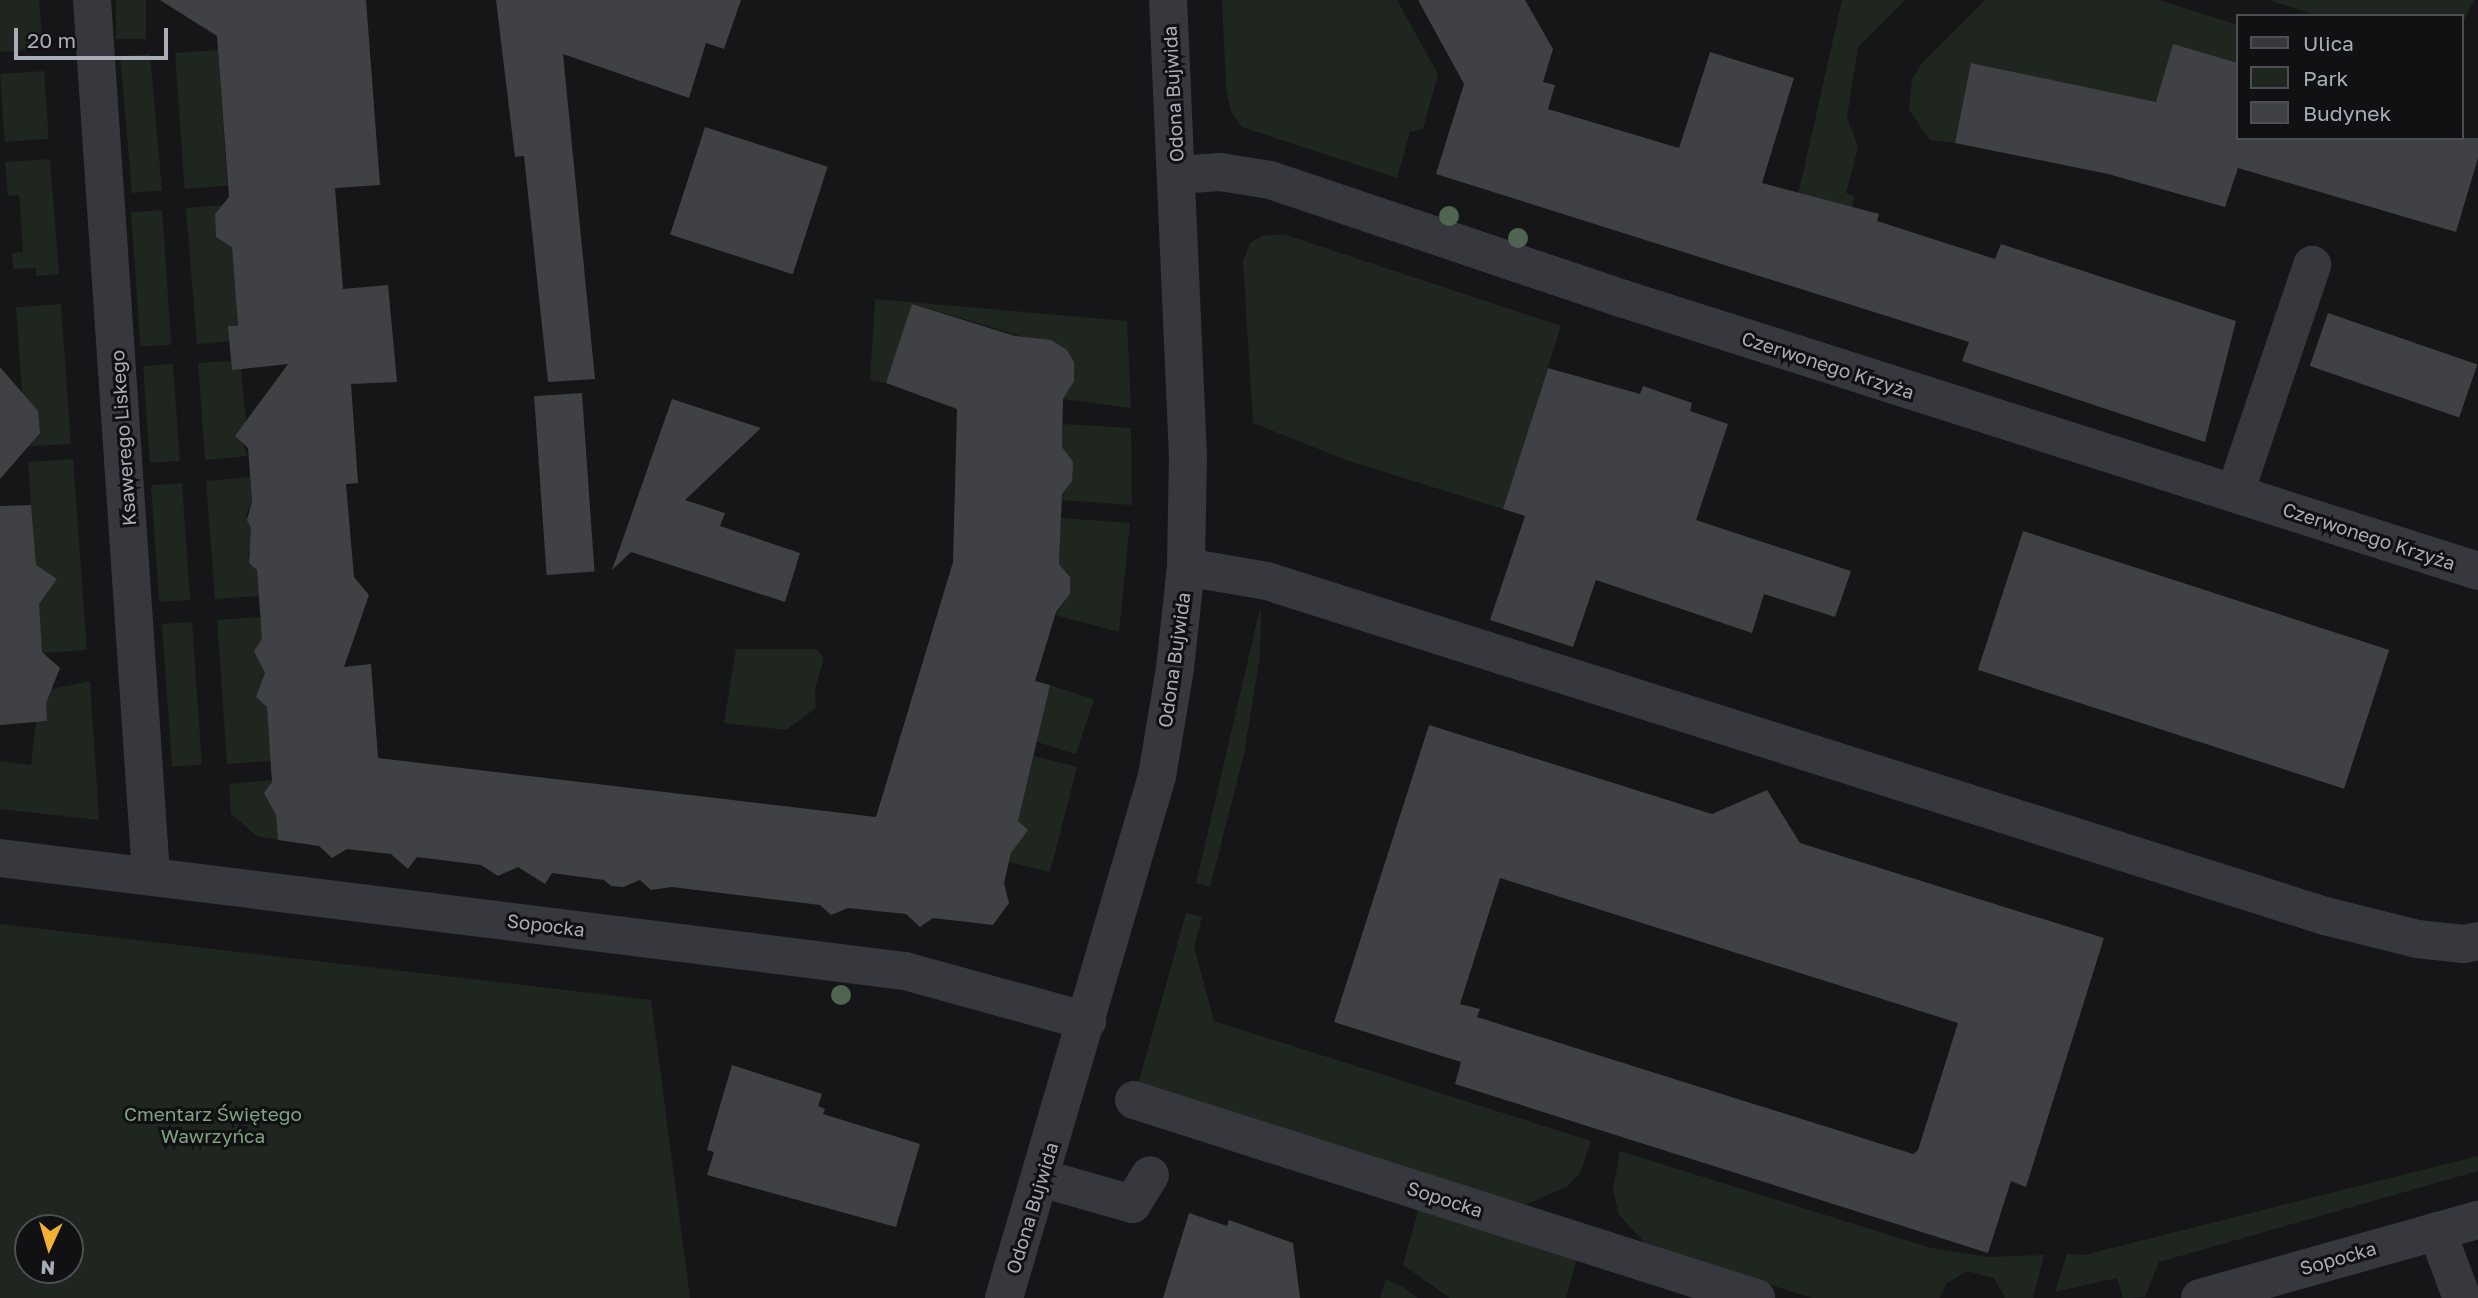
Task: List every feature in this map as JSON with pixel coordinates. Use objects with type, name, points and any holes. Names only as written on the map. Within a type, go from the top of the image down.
[{"type":"street","name":"Ksawerego Liskego","points":[[92,0],[151,875]]},
{"type":"street","name":"Odona Bujwida","points":[[1004,1298],[1157,776],[1186,567],[1188,457],[1168,0]]},
{"type":"street","name":"Czerwonego Krzyża","points":[[1177,175],[1220,172],[1270,180],[1650,308],[2478,571]]},
{"type":"street","points":[[2235,493],[2312,265]]},
{"type":"street","points":[[1186,567],[1266,581],[2325,916],[2417,939],[2464,944],[2478,941]]},
{"type":"street","name":"Sopocka","points":[[0,858],[905,971],[1017,999],[1087,1021]]},
{"type":"street","name":"Sopocka","points":[[1134,1100],[1756,1298]]},
{"type":"street","points":[[1041,1178],[1132,1204],[1150,1175]]},
{"type":"street","name":"Sopocka","points":[[2200,1298],[2478,1220]]},
{"type":"street","points":[[2437,1231],[2461,1296]]},
{"type":"green space","points":[[0,0],[39,0],[43,49],[0,52]]},
{"type":"green space","points":[[116,0],[146,0],[146,39],[116,39]]},
{"type":"green space","points":[[1222,0],[1397,0],[1438,74],[1423,129],[1410,132],[1397,178],[1242,127],[1231,112],[1226,88]]},
{"type":"green space","points":[[1842,0],[1905,0],[1858,47],[1847,117],[1858,147],[1846,193],[1855,196],[1850,212],[1798,195]]},
{"type":"green space","points":[[1985,0],[2159,0],[2236,24],[2236,62],[2173,44],[2159,103],[1972,63],[1955,143],[1930,140],[1909,110],[1912,79],[1922,63]]},
{"type":"green space","points":[[2269,0],[2474,0],[2464,21],[2464,14],[2313,14]]},
{"type":"green space","points":[[218,50],[227,186],[185,189],[175,53]]},
{"type":"green space","points":[[150,54],[162,190],[132,193],[120,57]]},
{"type":"green space","points":[[44,71],[49,139],[5,142],[0,74]]},
{"type":"green space","points":[[50,159],[59,274],[36,276],[36,268],[13,269],[12,253],[23,252],[19,195],[8,196],[5,162]]},
{"type":"green space","points":[[222,205],[215,214],[216,236],[232,240],[238,326],[230,341],[197,344],[186,208]]},
{"type":"green space","points":[[162,210],[171,345],[140,347],[131,212]]},
{"type":"green space","points":[[1283,234],[1561,326],[1503,509],[1346,460],[1253,423],[1243,261],[1250,243],[1262,236]]},
{"type":"green space","points":[[875,299],[1127,321],[1131,408],[1063,399],[1073,381],[1074,362],[1067,350],[913,304],[886,383],[870,380]]},
{"type":"green space","points":[[61,304],[71,444],[26,447],[16,307]]},
{"type":"green space","points":[[231,361],[232,370],[241,369],[246,423],[241,441],[248,456],[205,460],[198,363]]},
{"type":"green space","points":[[173,364],[180,461],[150,463],[143,366]]},
{"type":"green space","points":[[1063,424],[1131,428],[1132,505],[1061,500],[1073,462],[1062,447]]},
{"type":"green space","points":[[73,459],[87,650],[42,653],[38,601],[49,588],[35,566],[28,462]]},
{"type":"green space","points":[[250,477],[252,503],[246,514],[254,529],[248,557],[257,570],[259,596],[215,599],[206,481]]},
{"type":"green space","points":[[182,483],[190,600],[159,602],[151,485]]},
{"type":"green space","points":[[1061,518],[1130,523],[1119,632],[1055,615],[1070,594],[1070,577],[1059,564]]},
{"type":"green space","points":[[1261,604],[1260,656],[1244,754],[1210,887],[1196,883]]},
{"type":"green space","points":[[260,617],[263,640],[256,654],[264,665],[271,761],[227,764],[217,620]]},
{"type":"green space","points":[[192,622],[202,765],[172,767],[162,624]]},
{"type":"green space","points":[[736,649],[816,649],[824,658],[815,689],[816,708],[786,730],[724,723]]},
{"type":"green space","points":[[90,681],[99,820],[0,809],[0,761],[31,765],[36,722],[47,721],[44,691]]},
{"type":"green space","points":[[1050,685],[1094,699],[1076,754],[1032,740]]},
{"type":"green space","points":[[1033,756],[1077,767],[1050,872],[1009,862],[1013,846],[1023,835],[1018,820]]},
{"type":"green space","points":[[272,780],[266,795],[275,808],[278,840],[257,836],[231,814],[229,784]]},
{"type":"green space","points":[[1186,913],[1202,917],[1194,947],[1214,1021],[1591,1141],[1580,1173],[1568,1186],[1521,1207],[1137,1088]]},
{"type":"green space","name":"Cmentarz Świętego Wawrzyńca","points":[[0,924],[651,1000],[690,1298],[0,1298]]},
{"type":"green space","points":[[1620,1151],[1931,1248],[1987,1257],[2044,1255],[2033,1298],[2005,1298],[1994,1278],[1967,1271],[1946,1284],[1940,1298],[1812,1298],[1662,1251],[1644,1242],[1619,1215],[1613,1190]]},
{"type":"green space","points":[[2478,1156],[2478,1171],[2159,1262],[2145,1297],[2123,1298],[2117,1278],[2055,1292],[2067,1254],[2084,1255]]},
{"type":"green space","points":[[1419,1207],[1577,1259],[1566,1298],[1450,1298],[1403,1265]]},
{"type":"green space","points":[[1386,1279],[1402,1287],[1418,1298],[1380,1298]]},
{"type":"building","points":[[160,0],[366,0],[380,185],[335,188],[343,289],[388,285],[397,382],[351,384],[358,483],[346,484],[354,577],[369,595],[344,667],[371,664],[378,758],[876,817],[953,562],[957,409],[886,383],[912,304],[1015,336],[1051,340],[1067,350],[1074,362],[1074,381],[1063,399],[1062,447],[1073,462],[1072,481],[1062,494],[1059,564],[1070,577],[1070,594],[1056,612],[1035,681],[1050,685],[1018,821],[1028,830],[1011,853],[1004,883],[1009,903],[993,925],[933,918],[920,927],[906,914],[848,908],[831,915],[820,905],[672,887],[651,890],[640,880],[623,887],[611,886],[604,880],[552,873],[545,884],[518,867],[498,876],[481,865],[417,857],[408,869],[391,854],[347,849],[332,858],[319,846],[278,840],[276,815],[264,793],[272,782],[267,707],[256,697],[265,673],[254,651],[262,639],[257,570],[249,563],[251,528],[247,520],[252,502],[248,448],[235,436],[288,364],[232,370],[228,326],[238,326],[232,247],[216,237],[215,214],[229,197],[217,36]]},
{"type":"building","points":[[496,0],[741,0],[724,49],[706,43],[689,98],[563,54],[595,379],[548,382],[524,156],[515,157]]},
{"type":"building","points":[[1418,0],[1525,0],[1553,49],[1543,82],[1555,85],[1548,109],[1679,148],[1710,52],[1794,78],[1762,183],[1879,214],[1877,221],[1995,259],[2001,244],[2236,321],[2205,442],[1962,361],[1969,342],[1436,174],[1464,84]]},
{"type":"building","points":[[2173,44],[2236,62],[2236,140],[2478,138],[2478,158],[2456,232],[2238,168],[2225,207],[2108,174],[1955,143],[1971,63],[2156,102]]},
{"type":"building","points":[[705,127],[828,167],[793,274],[670,234]]},
{"type":"building","points":[[2328,313],[2477,364],[2459,417],[2310,366]]},
{"type":"building","points":[[0,367],[38,411],[40,433],[0,479]]},
{"type":"building","points":[[1548,368],[1640,394],[1643,386],[1692,403],[1690,411],[1728,424],[1696,520],[1851,571],[1835,617],[1764,594],[1752,633],[1596,580],[1573,647],[1490,620],[1525,516],[1503,509]]},
{"type":"building","points":[[582,393],[594,572],[547,575],[534,396]]},
{"type":"building","points":[[672,399],[761,428],[685,500],[725,513],[720,526],[800,553],[785,602],[631,552],[612,570]]},
{"type":"building","points":[[31,505],[36,565],[57,579],[39,604],[42,652],[60,668],[46,703],[47,721],[0,725],[0,506]]},
{"type":"building","points":[[2023,531],[2389,650],[2344,789],[1978,670]]},
{"type":"building","points":[[1429,725],[1712,814],[1767,790],[1800,843],[2104,938],[2026,1187],[2011,1181],[1988,1253],[1455,1084],[1461,1062],[1334,1022]],"holes":[[[1500,878],[1958,1023],[1918,1150],[1913,1154],[1477,1017],[1480,1009],[1460,1004]]]},
{"type":"building","points":[[732,1065],[822,1094],[818,1106],[825,1109],[823,1114],[920,1144],[896,1227],[707,1175],[714,1152],[707,1150]]},
{"type":"building","points":[[1189,1213],[1227,1226],[1229,1220],[1293,1243],[1300,1298],[1163,1298]]}]
